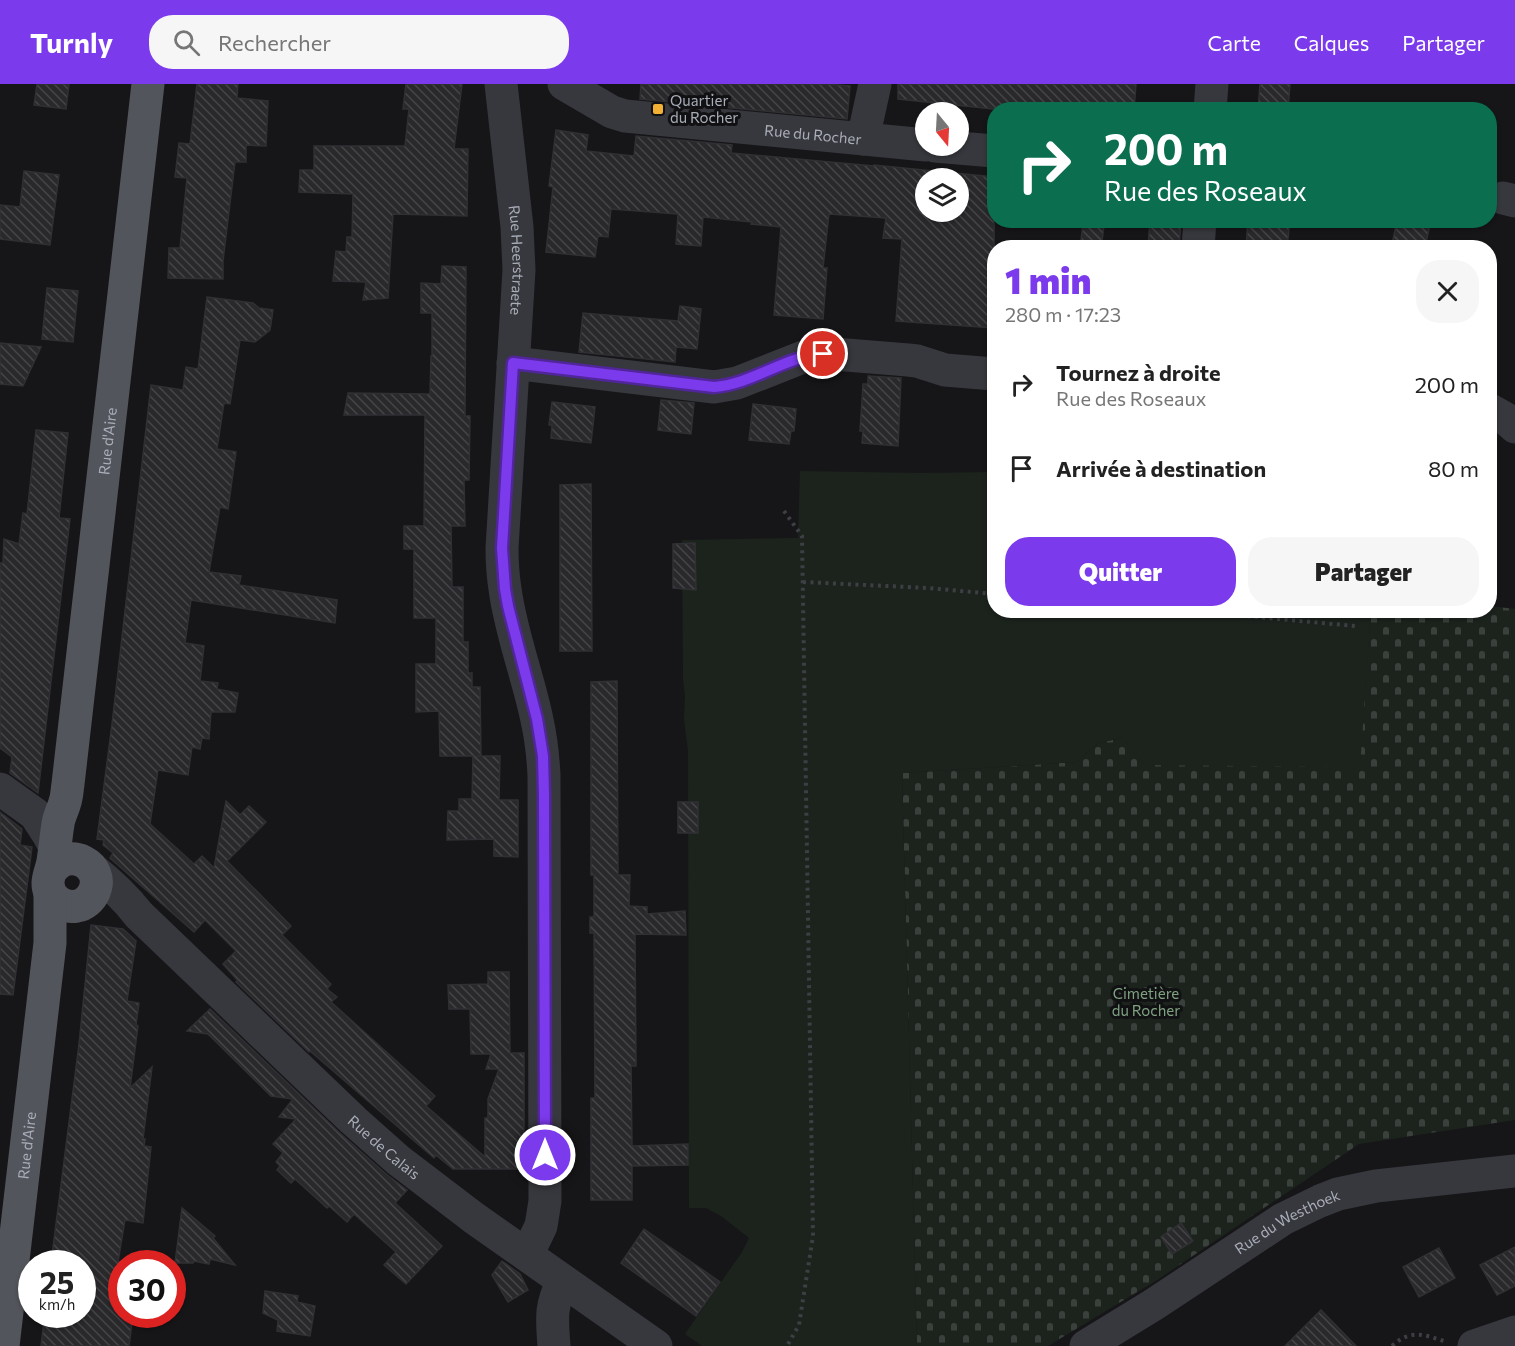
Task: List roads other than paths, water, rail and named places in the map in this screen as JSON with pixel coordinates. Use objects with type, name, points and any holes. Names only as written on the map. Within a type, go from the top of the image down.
[{"type":"main road","name":"Rue d'Aire","points":[[3,1346],[50,943],[58,925],[148,84]]},
{"type":"street","name":"Rue Heerstraete","points":[[501,84],[519,250],[519,287],[502,548],[503,570],[508,606],[537,719],[544,775],[545,1201],[541,1226],[527,1255]]},
{"type":"street","name":"Rue du Rocher","points":[[564,84],[612,112],[625,116],[915,144]]},
{"type":"street","points":[[863,139],[875,84]]},
{"type":"street","points":[[1211,102],[1212,84]]},
{"type":"street","points":[[969,149],[987,150]]},
{"type":"street","points":[[513,363],[714,387],[737,383],[803,357],[823,354],[917,361],[945,370],[987,374]]},
{"type":"street","points":[[1497,414],[1515,426]]},
{"type":"street","points":[[0,789],[65,854]]},
{"type":"street","name":"Rue de Calais","points":[[65,854],[100,900],[117,904],[139,915],[377,1142],[442,1194],[563,1281],[617,1335],[656,1346]]},
{"type":"street","name":"Rue du Westhoek","points":[[1086,1346],[1153,1305],[1283,1219],[1320,1201],[1338,1194],[1376,1186],[1515,1171]]},
{"type":"street","points":[[554,1346],[552,1322],[555,1297],[563,1281]]},
{"type":"street","points":[[1462,1344],[1515,1332]]},
{"type":"place","name":"Quartier du Rocher","points":[[658,109]]},
{"type":"park label","name":"Cimetière du Rocher","points":[[1146,1002]]}]
